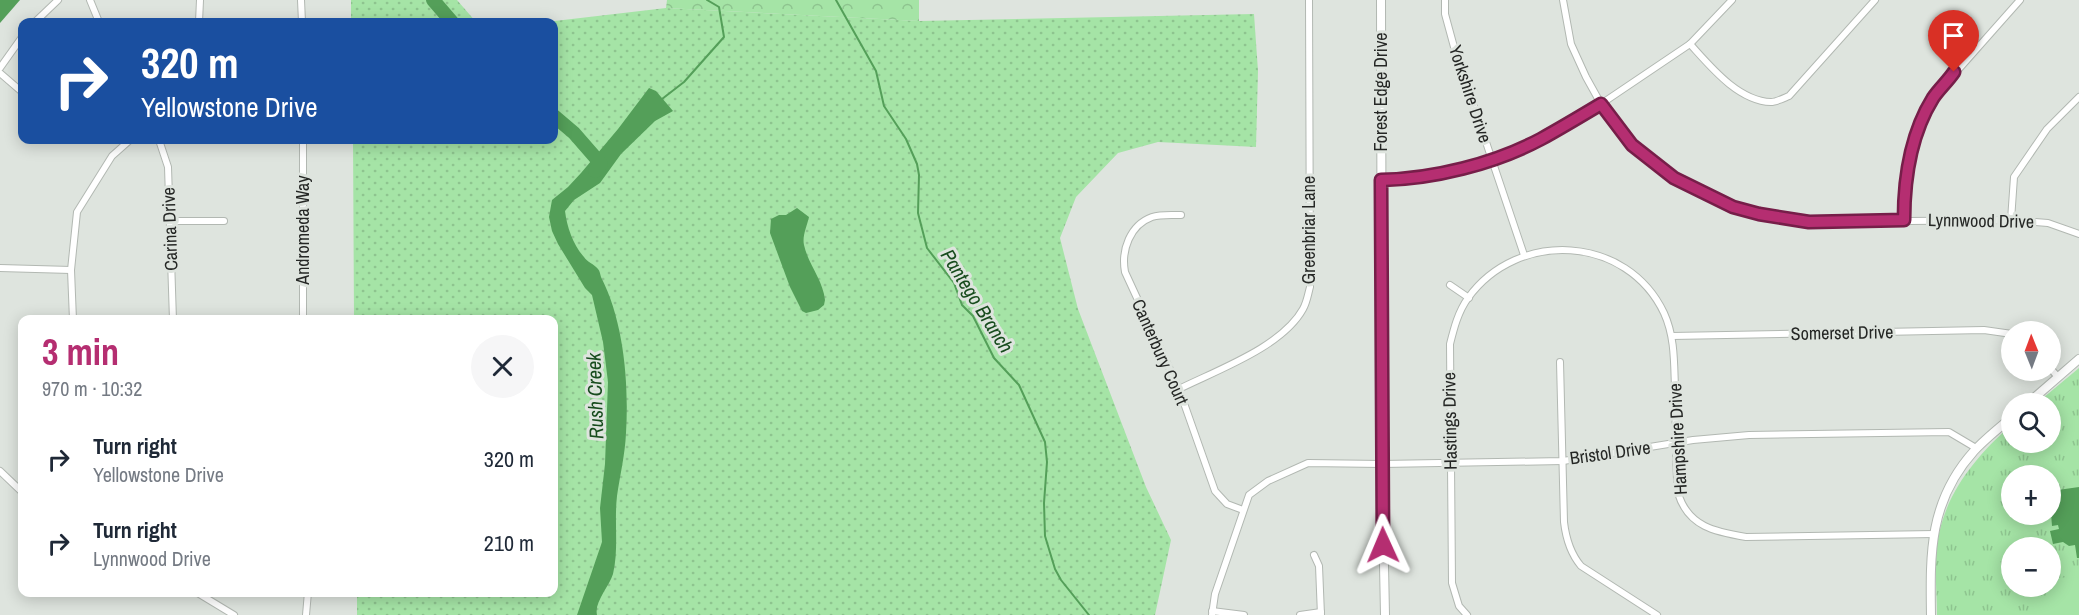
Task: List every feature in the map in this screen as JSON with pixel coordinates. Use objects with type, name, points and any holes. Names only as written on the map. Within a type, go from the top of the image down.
[{"type":"street","points":[[39,18],[58,0]]},
{"type":"street","points":[[90,0],[97,18]]},
{"type":"street","points":[[199,18],[200,0]]},
{"type":"street","points":[[301,0],[302,18]]},
{"type":"street","name":"Greenbriar Lane","points":[[1179,390],[1271,342],[1287,329],[1303,310],[1307,301],[1310,286],[1310,0]]},
{"type":"street","name":"Forest Edge Drive","points":[[1381,0],[1382,465],[1385,615]]},
{"type":"street","name":"Yorkshire Drive","points":[[1445,0],[1445,14],[1470,100],[1524,255]]},
{"type":"street","name":"Lynnwood Drive","points":[[1563,0],[1571,44],[1586,77],[1601,104],[1632,145],[1674,178],[1733,207],[1759,214],[1809,222],[2012,219],[2048,223],[2079,234]]},
{"type":"street","points":[[1381,180],[1433,177],[1492,159],[1539,140],[1601,104],[1690,44],[1732,0]]},
{"type":"street","points":[[1690,44],[1719,76],[1749,96],[1772,102],[1789,96],[1875,0]]},
{"type":"street","points":[[1904,220],[1907,168],[1920,127],[1934,97],[2020,0]]},
{"type":"street","points":[[0,68],[18,43]]},
{"type":"street","points":[[0,73],[18,89]]},
{"type":"street","points":[[2012,219],[2014,177],[2047,129],[2079,97]]},
{"type":"street","points":[[73,315],[71,270],[77,212],[112,156],[126,144]]},
{"type":"street","name":"Carina Drive","points":[[160,144],[168,167],[173,315]]},
{"type":"street","name":"Andromeda Way","points":[[303,144],[303,315]]},
{"type":"street","name":"Canterbury Court","points":[[1181,215],[1152,217],[1132,231],[1128,238],[1125,272],[1179,390],[1215,491],[1227,504],[1243,510]]},
{"type":"street","points":[[170,221],[224,221]]},
{"type":"street","name":"Hampshire Drive","points":[[1524,255],[1562,249],[1588,252],[1606,258],[1634,275],[1655,297],[1665,314],[1674,346],[1677,480],[1682,506],[1692,519],[1718,532],[1746,537],[1934,534]]},
{"type":"street","name":"Hastings Drive","points":[[1467,615],[1459,606],[1452,583],[1450,344],[1459,314],[1469,298],[1497,269],[1524,255]]},
{"type":"street","points":[[0,268],[71,270]]},
{"type":"street","points":[[1450,285],[1469,298]]},
{"type":"street","name":"Somerset Drive","points":[[1672,336],[1984,330],[2001,332]]},
{"type":"street","points":[[2061,374],[2079,359]]},
{"type":"street","points":[[1560,362],[1566,538],[1574,557],[1590,573],[1657,615]]},
{"type":"street","points":[[2040,393],[2053,381]]},
{"type":"street","points":[[1930,615],[1931,550],[1943,500],[1976,448],[2001,426]]},
{"type":"street","name":"Bristol Drive","points":[[1212,613],[1215,594],[1246,499],[1255,490],[1278,476],[1308,463],[1382,465],[1563,461],[1749,435],[1949,432],[1976,448]]},
{"type":"street","points":[[0,471],[18,488]]},
{"type":"street","points":[[1300,615],[1322,613],[1319,566],[1314,555]]},
{"type":"street","points":[[204,597],[234,615]]},
{"type":"street","points":[[306,615],[308,597]]},
{"type":"street","points":[[1212,613],[1244,615]]},
{"type":"green space","points":[[351,0],[457,0],[473,18],[351,18]]},
{"type":"green space","points":[[667,0],[919,0],[919,21],[666,8]]},
{"type":"green space","points":[[666,8],[919,21],[1254,14],[1258,71],[1256,147],[1158,142],[1118,153],[1076,197],[1060,238],[1078,309],[1146,487],[1171,540],[1155,615],[357,615],[357,597],[558,597],[558,315],[354,315],[353,144],[558,144],[558,21]]},
{"type":"green space","points":[[2079,368],[2079,615],[1937,615],[1936,566],[1938,538],[1943,519],[1959,484],[2001,434],[2001,453],[2061,453],[2061,393],[2049,393]]},
{"type":"green space","points":[[2079,577],[2079,615],[2052,615],[2052,597],[2061,597],[2061,578]]},
{"type":"shaded area","points":[[0,0],[20,0],[0,23]]},
{"type":"shaded area","points":[[649,88],[656,91],[673,111],[655,121],[621,154],[600,183],[574,200],[565,211],[574,241],[585,259],[599,270],[609,295],[620,333],[627,394],[624,457],[617,496],[616,554],[613,574],[598,605],[597,615],[577,615],[602,542],[600,508],[605,464],[608,382],[603,342],[592,295],[585,288],[558,244],[549,217],[552,200],[581,173]]},
{"type":"shaded area","points":[[797,208],[809,217],[804,245],[825,300],[824,305],[818,310],[806,313],[802,311],[790,287],[770,233],[771,219],[779,215],[786,215]]},
{"type":"shaded area","points":[[2079,487],[2079,558],[2077,558],[2075,545],[2069,546],[2061,542],[2061,537],[2051,537],[2050,531],[2059,529],[2058,525],[2061,525],[2061,490]]},
{"type":"waterway","name":"Rush Creek","points":[[433,0],[449,18]]},
{"type":"waterway","points":[[662,99],[684,82],[724,37],[719,7],[707,0]]},
{"type":"waterway","name":"Pantego Branch","points":[[836,0],[876,71],[884,106],[906,139],[917,164],[918,213],[927,248],[954,283],[962,305],[973,316],[994,358],[1019,385],[1045,442],[1047,462],[1044,503],[1045,536],[1055,569],[1061,580],[1089,615]]},
{"type":"waterway","name":"Rush Creek","points":[[558,119],[574,133],[601,164],[595,171]]},
{"type":"route","points":[[1383,545],[1381,180],[1433,177],[1492,159],[1539,140],[1601,104],[1632,145],[1674,178],[1733,207],[1759,214],[1809,222],[1904,220],[1904,190],[1912,147],[1934,97],[1954,72]]}]
